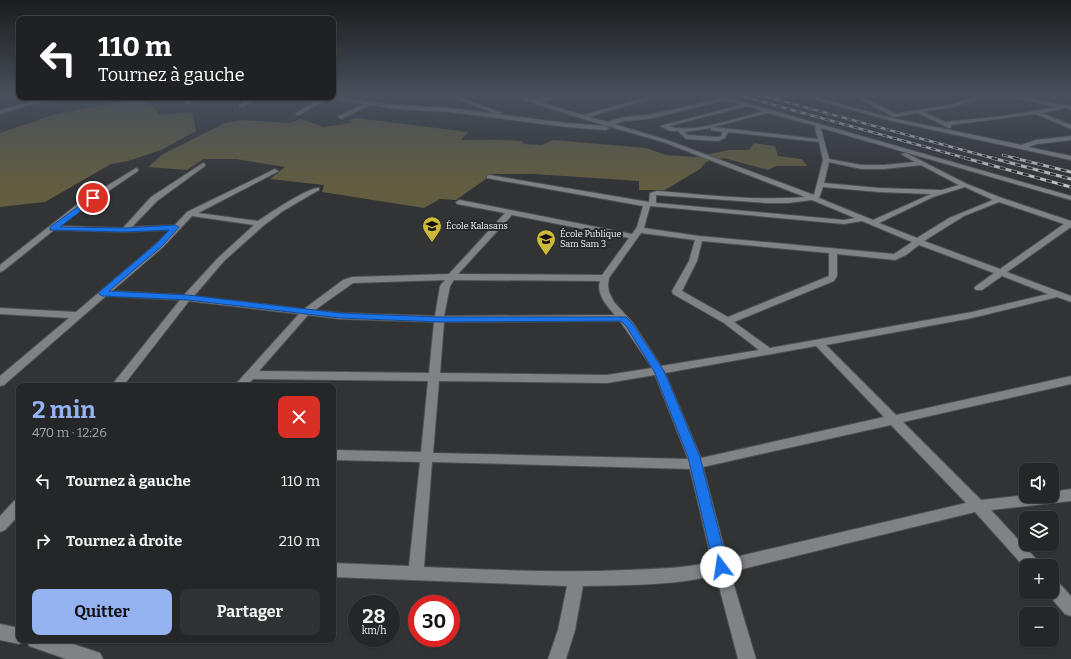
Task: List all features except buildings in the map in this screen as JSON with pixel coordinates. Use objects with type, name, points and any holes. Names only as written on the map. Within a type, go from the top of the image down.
[{"type":"street","points":[[577,126],[624,129]]},
{"type":"street","points":[[614,126],[665,141],[772,181],[917,241],[1071,299]]},
{"type":"street","points":[[664,126],[667,128],[681,130],[713,126]]},
{"type":"street","points":[[747,659],[721,567],[694,457],[659,371],[629,325],[610,303],[604,292],[603,285],[605,278],[637,234],[650,204],[652,194],[657,193],[761,200],[813,199],[817,196],[826,160],[818,129],[819,126],[1071,198]]},
{"type":"street","points":[[929,126],[1071,158]]},
{"type":"street","points":[[948,126],[983,138]]},
{"type":"street","points":[[705,128],[821,141]]},
{"type":"street","points":[[681,130],[686,137],[689,138],[718,139],[723,137],[726,130]]},
{"type":"street","points":[[1022,147],[1036,142],[1071,138]]},
{"type":"street","points":[[879,142],[965,185],[999,200],[1071,224]]},
{"type":"street","points":[[826,160],[861,166],[884,167],[922,163]]},
{"type":"street","points":[[125,230],[154,199],[203,164]]},
{"type":"street","points":[[0,269],[82,205],[136,170]]},
{"type":"street","points":[[0,382],[76,315],[160,245],[175,227],[190,214],[275,170]]},
{"type":"street","points":[[489,177],[650,204],[844,222],[862,219]]},
{"type":"street","points":[[820,185],[879,190],[941,192]]},
{"type":"street","points":[[872,223],[941,192],[965,185]]},
{"type":"street","points":[[119,383],[188,298],[226,254],[260,224],[317,189]]},
{"type":"street","points":[[460,202],[637,234],[699,238],[895,257],[902,255],[917,241],[958,216],[977,206],[999,200]]},
{"type":"street","points":[[416,572],[439,319],[445,286],[451,277],[510,212]]},
{"type":"street","points":[[190,214],[260,224]]},
{"type":"street","points":[[979,288],[1071,224]]},
{"type":"street","points":[[53,228],[125,230],[175,227]]},
{"type":"street","points":[[699,238],[693,261],[677,291],[682,297],[727,322],[768,352]]},
{"type":"street","points":[[727,322],[831,279],[833,276],[832,252]]},
{"type":"street","points":[[0,261],[9,262]]},
{"type":"street","points":[[243,383],[306,312],[346,282],[352,280],[451,277],[605,278]]},
{"type":"street","points":[[102,293],[188,298],[340,316],[439,319],[623,318]]},
{"type":"street","points":[[250,375],[607,379],[768,352],[972,315],[1058,294]]},
{"type":"street","points":[[0,311],[76,315]]},
{"type":"street","points":[[819,343],[978,506],[1026,559]]},
{"type":"street","points":[[336,455],[427,459],[696,464],[1071,380]]},
{"type":"street","points":[[336,570],[416,572],[576,580],[665,576],[700,572],[978,506],[1071,495]]},
{"type":"street","points":[[0,526],[16,509]]},
{"type":"street","points":[[557,659],[564,642],[569,623],[576,580]]},
{"type":"street","points":[[1059,595],[1071,608]]},
{"type":"street","points":[[0,632],[16,635]]},
{"type":"street","points":[[49,643],[80,657],[94,659]]},
{"type":"shaded area","points":[[21,126],[195,126],[196,131],[161,150],[128,161],[111,164],[45,202],[0,207],[0,133]]},
{"type":"shaded area","points":[[219,126],[320,126],[323,127],[418,126],[468,132],[461,140],[514,140],[522,141],[524,144],[542,145],[553,140],[646,148],[666,155],[695,157],[729,150],[749,150],[754,143],[775,146],[778,156],[802,159],[807,166],[776,166],[768,170],[724,158],[706,162],[700,169],[665,190],[639,190],[639,181],[534,174],[493,174],[456,200],[440,199],[424,208],[322,192],[324,185],[270,179],[285,167],[236,159],[203,159],[187,170],[148,167],[163,154]]},
{"type":"railway","points":[[849,126],[969,159]]},
{"type":"railway","points":[[873,126],[996,159]]},
{"type":"railway","points":[[1003,155],[1017,159]]},
{"type":"railway","points":[[965,158],[1071,187]]},
{"type":"railway","points":[[992,158],[1071,179]]},
{"type":"railway","points":[[1017,159],[1071,172]]},
{"type":"place","name":"École Kalasans","points":[[432,243]]},
{"type":"place","name":"École Publique Sam Sam 3","points":[[546,256]]},
{"type":"route","points":[[93,198],[53,228],[125,230],[175,227],[160,245],[102,293],[188,298],[340,316],[439,319],[623,318],[659,371],[694,457],[721,567]]}]
